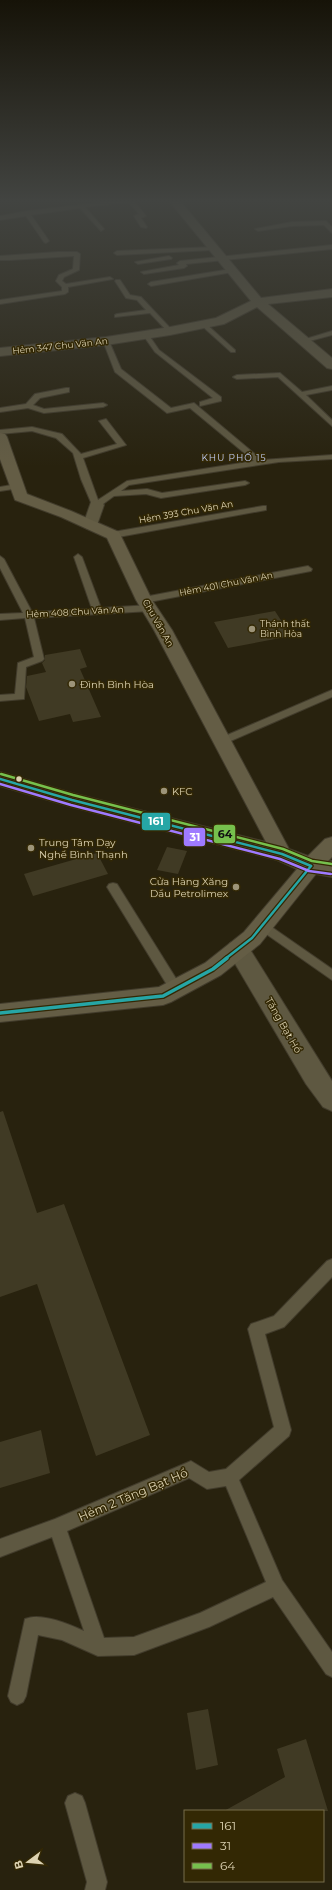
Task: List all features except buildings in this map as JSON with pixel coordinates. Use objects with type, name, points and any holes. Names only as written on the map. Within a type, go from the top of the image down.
[{"type":"street","points":[[248,290],[258,302],[302,341],[331,362]]},
{"type":"street","name":"Hẻm 347 Chu Văn An","points":[[0,352],[106,342],[170,331],[220,321],[258,302],[332,293]]},
{"type":"street","points":[[0,437],[20,497],[113,535]]},
{"type":"street","points":[[91,525],[96,506]]},
{"type":"street","name":"Chu Văn An","points":[[113,535],[147,604],[282,854]]},
{"type":"street","points":[[0,779],[72,800],[282,854],[321,868]]},
{"type":"street","points":[[0,1013],[163,996],[176,990],[213,969],[263,926],[321,868],[332,844]]},
{"type":"street","name":"Tăng Bạt Hổ","points":[[238,949],[315,1077],[332,1100]]},
{"type":"lane","points":[[0,302],[65,292],[65,290]]},
{"type":"lane","points":[[124,290],[128,297],[139,298],[170,331]]},
{"type":"lane","points":[[117,316],[151,311]]},
{"type":"lane","points":[[203,324],[233,351]]},
{"type":"lane","points":[[302,341],[332,333]]},
{"type":"lane","points":[[146,335],[157,351],[218,399],[203,404]]},
{"type":"lane","points":[[106,342],[118,370],[170,411],[191,405],[261,463]]},
{"type":"lane","points":[[237,377],[280,375],[332,424]]},
{"type":"lane","points":[[301,394],[332,388]]},
{"type":"lane","points":[[28,406],[38,396],[66,390]]},
{"type":"lane","points":[[0,410],[28,406],[44,411],[103,405]]},
{"type":"lane","points":[[79,457],[122,445],[104,421]]},
{"type":"lane","points":[[0,432],[32,429],[59,436],[77,452],[85,479],[96,506],[127,483],[261,463],[310,457],[332,457]]},
{"type":"lane","points":[[111,494],[147,491],[161,496],[245,483]]},
{"type":"lane","points":[[0,489],[17,486]]},
{"type":"lane","name":"Hẻm 393 Chu Văn An","points":[[113,535],[263,508]]},
{"type":"lane","points":[[78,557],[97,611]]},
{"type":"lane","points":[[0,559],[29,615],[39,659],[21,666],[20,697],[0,698]]},
{"type":"lane","name":"Hẻm 401 Chu Văn An","points":[[147,604],[308,569]]},
{"type":"lane","name":"Hẻm 408 Chu Văn An","points":[[0,617],[97,611],[147,604]]},
{"type":"lane","points":[[222,741],[332,692]]},
{"type":"lane","points":[[113,886],[176,990]]},
{"type":"lane","points":[[263,926],[332,975]]},
{"type":"lane","points":[[332,1266],[279,1322],[256,1329],[283,1430],[230,1477],[276,1586],[332,1668]]},
{"type":"lane","name":"Hẻm 2 Tăng Bạt Hổ","points":[[0,1548],[57,1527],[191,1469],[207,1481],[230,1477]]},
{"type":"lane","points":[[57,1527],[98,1647]]},
{"type":"lane","points":[[17,1696],[31,1625],[63,1631],[98,1647],[134,1646],[203,1621],[276,1586]]},
{"type":"lane","points":[[75,1803],[97,1882],[95,1890]]},
{"type":"transit line","name":"64","points":[[1,774],[73,795],[283,849],[312,861],[332,864]]},
{"type":"transit line","name":"161","points":[[0,779],[72,800],[282,854],[311,866]]},
{"type":"transit line","name":"31","points":[[0,784],[71,805],[280,859],[309,871],[331,874]]},
{"type":"transit line","name":"161","points":[[0,1013],[163,996],[213,969],[252,938],[311,866]]},
{"type":"place","name":"Thánh thất Bình Hòa","points":[[252,629]]},
{"type":"place","name":"Đình Bình Hòa","points":[[72,684]]},
{"type":"place","name":"KFC","points":[[164,791]]},
{"type":"place","name":"Trung Tâm Dạy Nghề Bình Thạnh","points":[[31,848]]},
{"type":"place","name":"Cửa Hàng Xăng Dầu Petrolimex","points":[[236,887]]},
{"type":"district","name":"KHU PHỐ 15","points":[[234,458]]}]
